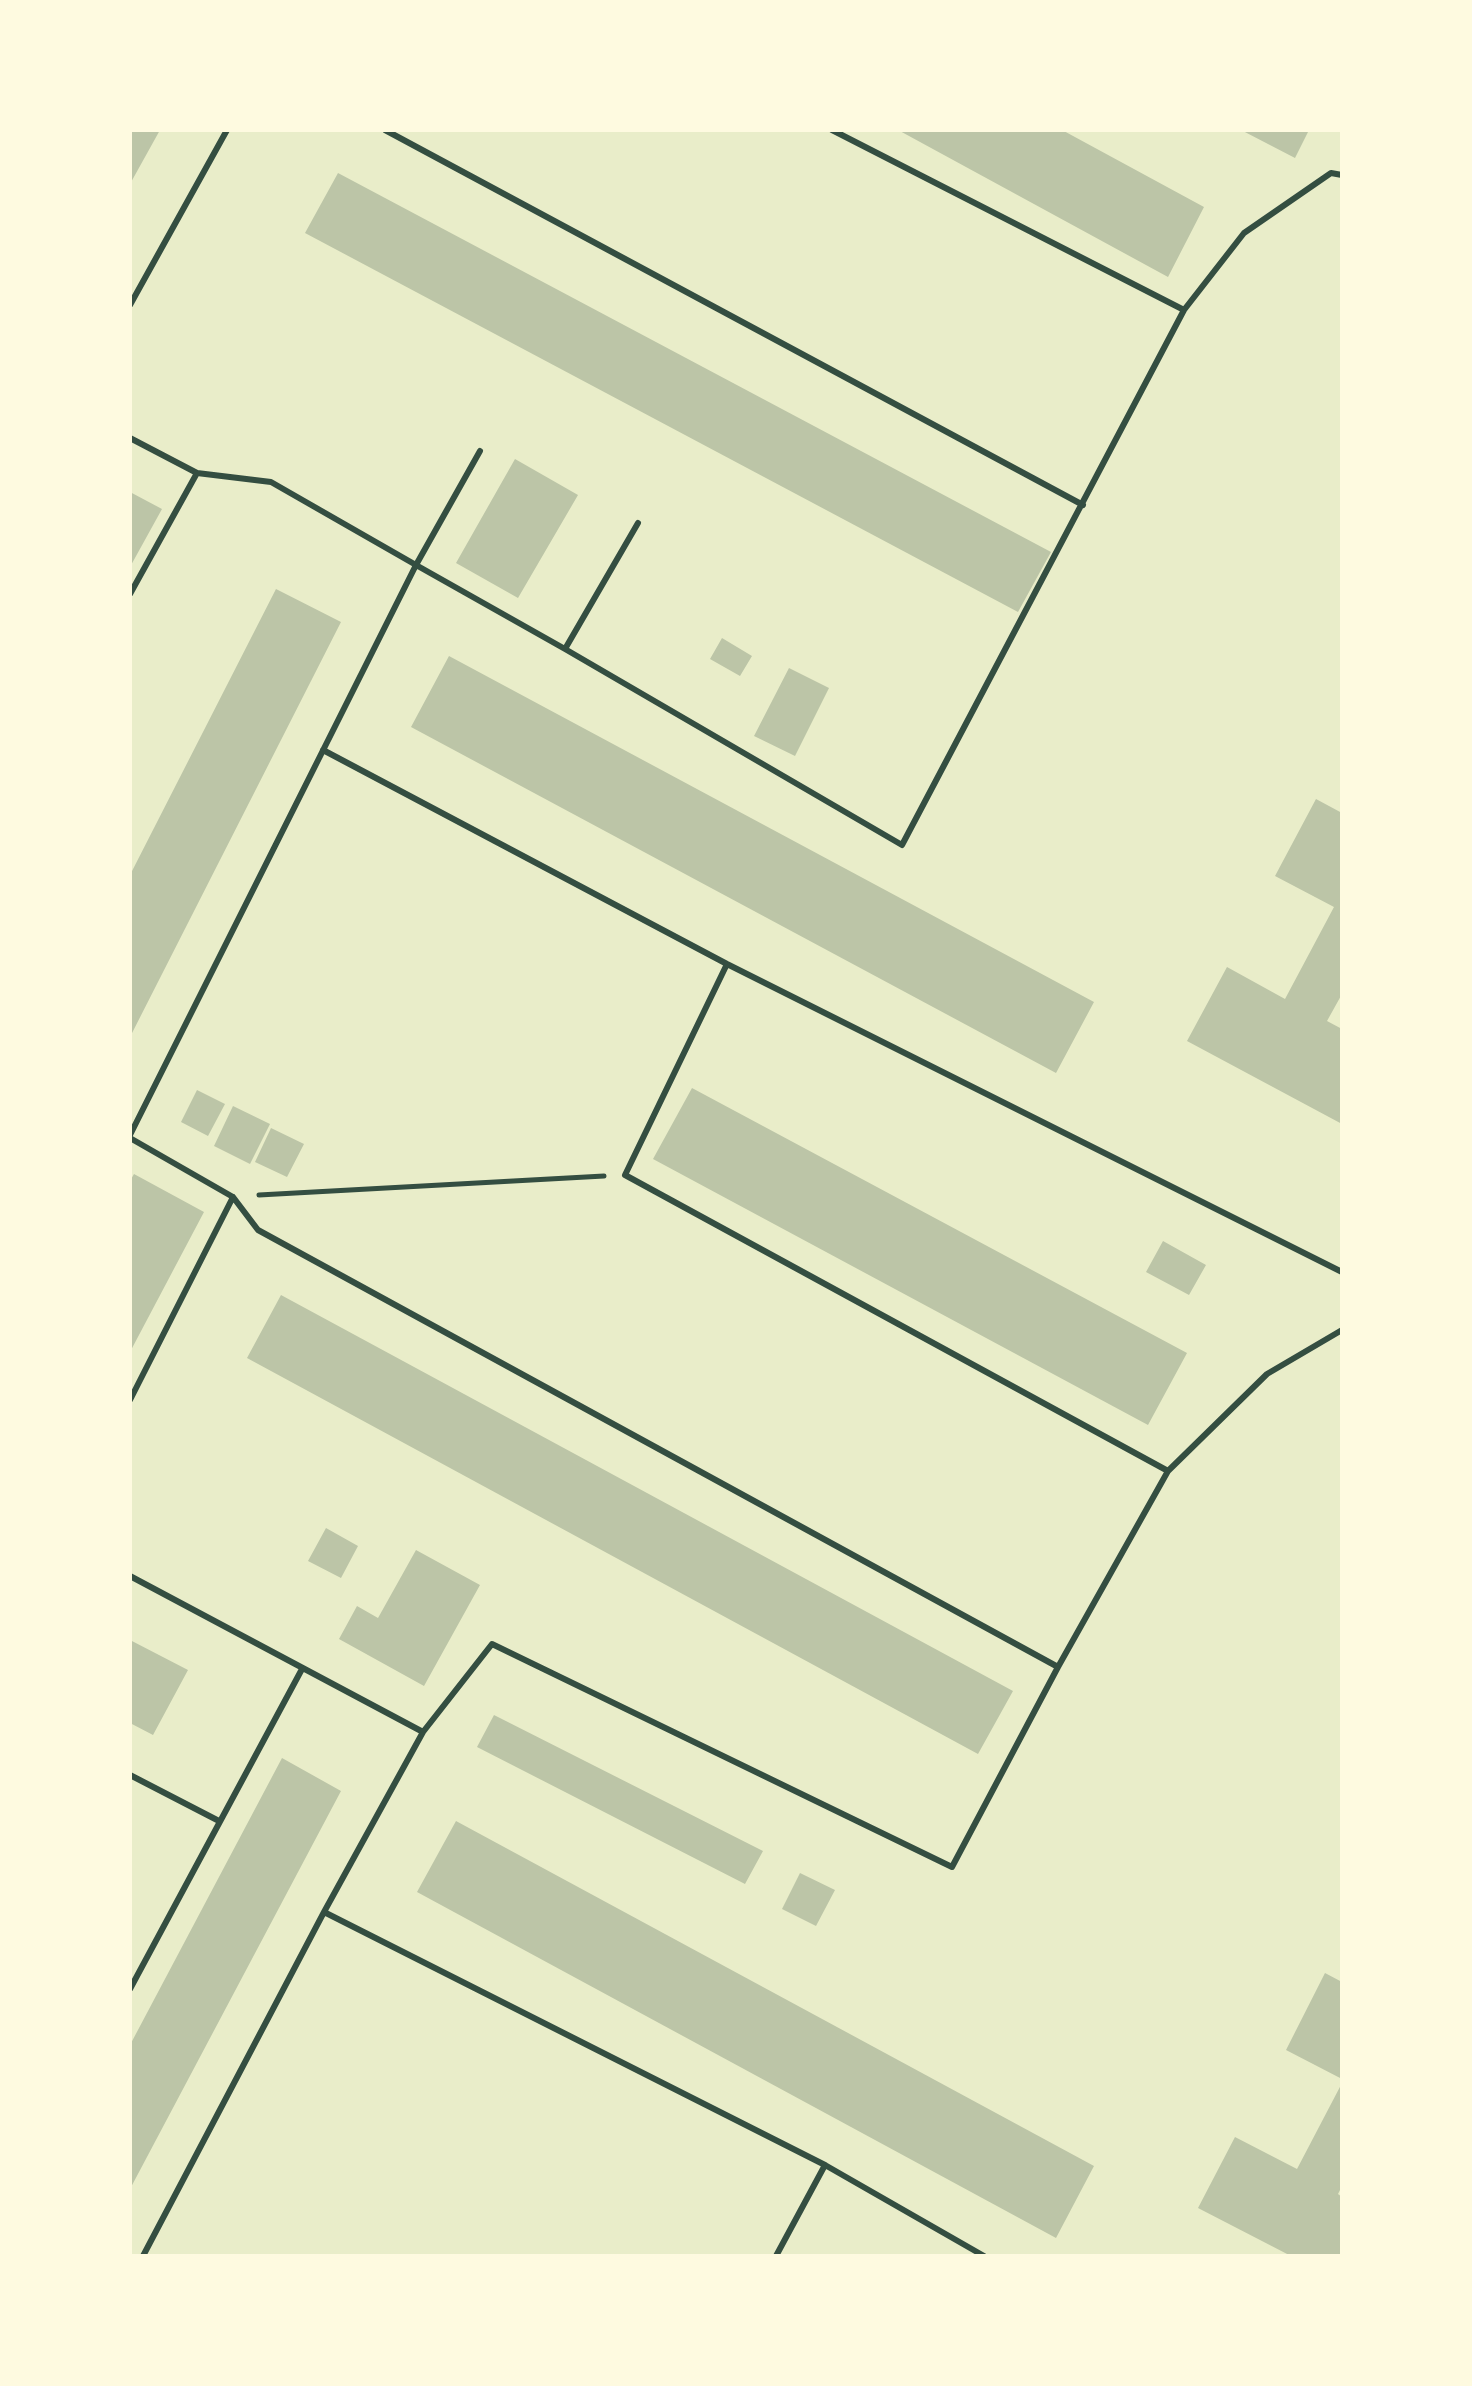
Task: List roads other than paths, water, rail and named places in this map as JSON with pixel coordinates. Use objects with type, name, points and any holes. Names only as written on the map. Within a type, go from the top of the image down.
[{"type":"lane","points":[[130,305],[227,130]]},
{"type":"lane","points":[[385,130],[1083,505]]},
{"type":"lane","points":[[832,130],[1184,310]]},
{"type":"lane","points":[[130,438],[197,473],[271,482],[902,845],[1184,310],[1244,233],[1331,173],[1342,175]]},
{"type":"lane","points":[[480,451],[416,565],[130,1136],[233,1197],[258,1230],[1058,1667]]},
{"type":"lane","points":[[130,594],[197,473]]},
{"type":"lane","points":[[565,649],[638,523]]},
{"type":"lane","points":[[323,750],[727,964],[1342,1272]]},
{"type":"lane","points":[[727,964],[625,1175],[1168,1471]]},
{"type":"lane","points":[[130,1400],[233,1197]]},
{"type":"lane","points":[[143,2256],[324,1912],[423,1732],[492,1644],[952,1867],[1058,1667],[1168,1471],[1267,1374],[1342,1330]]},
{"type":"lane","points":[[130,1576],[423,1732]]},
{"type":"lane","points":[[130,1989],[302,1669]]},
{"type":"lane","points":[[130,1775],[219,1821]]},
{"type":"lane","points":[[324,1912],[825,2165],[984,2256]]},
{"type":"lane","points":[[776,2256],[825,2165]]}]
